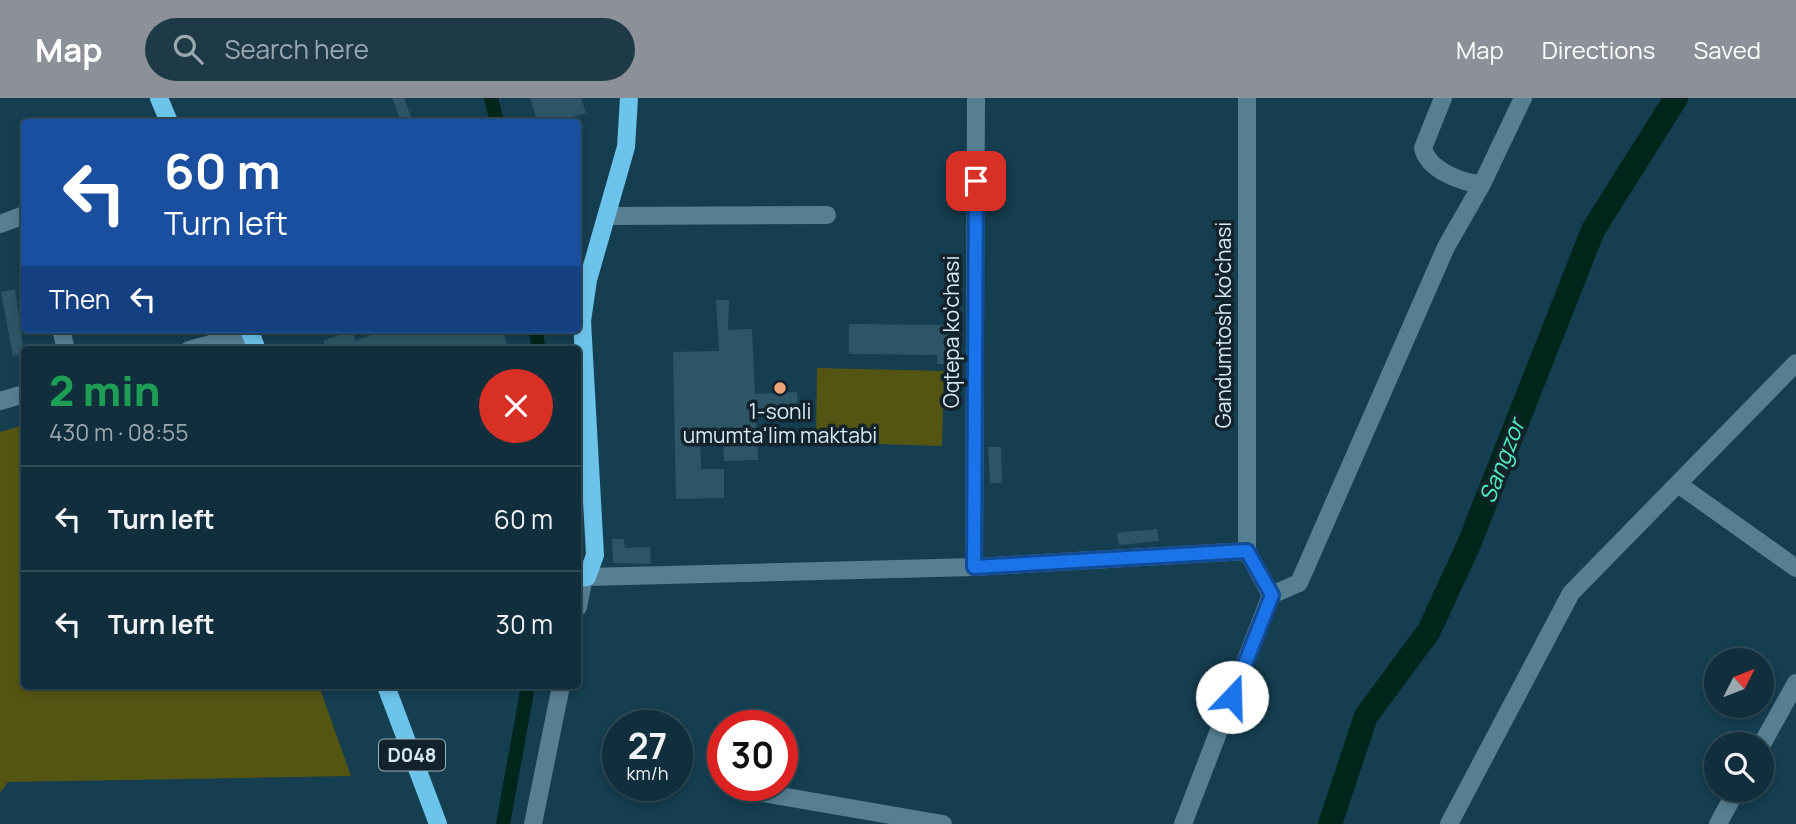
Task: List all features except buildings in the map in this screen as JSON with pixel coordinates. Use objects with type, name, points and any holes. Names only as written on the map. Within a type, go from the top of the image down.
[{"type":"main road","points":[[159,98],[168,119]]},
{"type":"main road","points":[[583,578],[595,555],[582,321],[588,280],[626,147],[629,98]]},
{"type":"main road","name":"D048","points":[[387,689],[438,824]]},
{"type":"street","name":"Oqtepa ko'chasi","points":[[974,567],[976,98]]},
{"type":"street","name":"Gandumtosh ko'chasi","points":[[1247,98],[1247,551]]},
{"type":"street","points":[[1443,98],[1423,148],[1424,155],[1430,162],[1466,183],[1482,184]]},
{"type":"street","points":[[1183,824],[1272,595],[1299,583],[1446,247],[1482,184],[1523,98]]},
{"type":"street","points":[[607,216],[827,215]]},
{"type":"street","points":[[0,224],[21,216]]},
{"type":"street","points":[[208,346],[252,337]]},
{"type":"street","points":[[1449,824],[1571,593],[1796,363]]},
{"type":"street","points":[[0,401],[21,395]]},
{"type":"street","points":[[1678,484],[1796,568]]},
{"type":"street","points":[[583,578],[974,567],[1247,551],[1272,595]]},
{"type":"street","points":[[1769,732],[1796,683]]},
{"type":"street","points":[[533,824],[560,689]]},
{"type":"street","points":[[798,799],[943,824]]},
{"type":"street","points":[[1718,824],[1730,802]]},
{"type":"shaded area","points":[[817,368],[944,371],[942,446],[816,442]]},
{"type":"shaded area","points":[[21,426],[21,689],[320,689],[351,776],[8,782],[0,793],[0,432]]},
{"type":"waterway","points":[[491,98],[496,119]]},
{"type":"waterway","name":"Sangzor","points":[[1330,824],[1366,716],[1429,631],[1469,544],[1593,230],[1676,98]]},
{"type":"waterway","points":[[536,333],[538,346]]},
{"type":"waterway","points":[[503,824],[527,689]]},
{"type":"place","name":"1-sonli umumta'lim maktabi","points":[[780,388]]},
{"type":"route","points":[[976,181],[974,567],[1247,551],[1272,595],[1232,697]]}]
